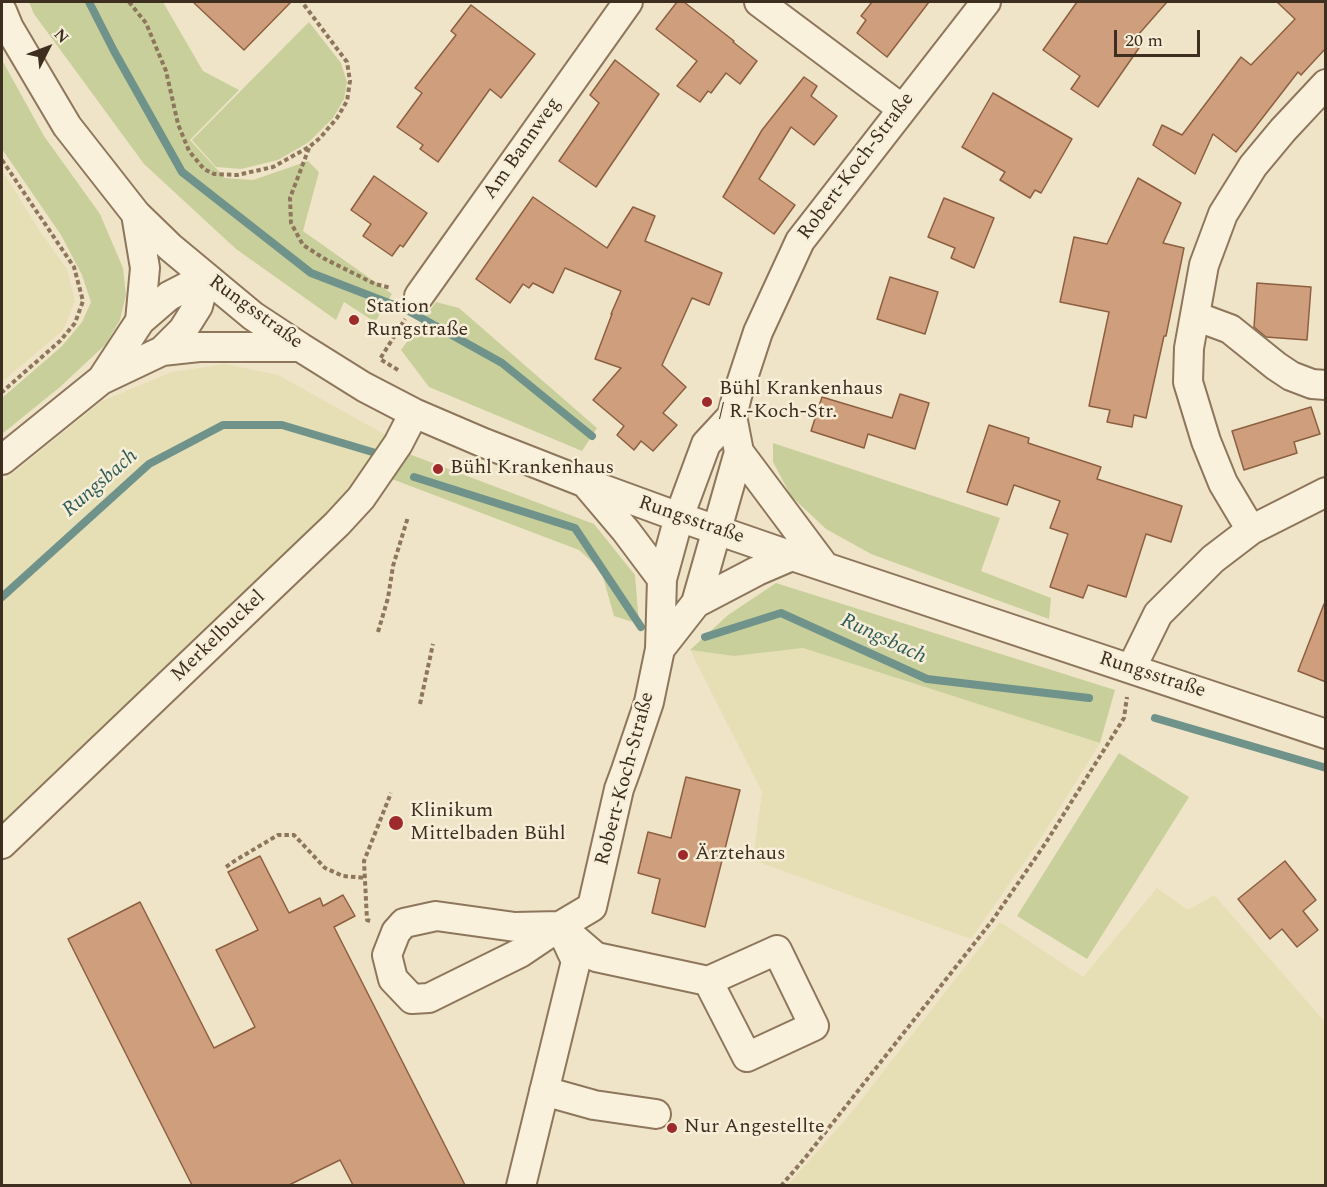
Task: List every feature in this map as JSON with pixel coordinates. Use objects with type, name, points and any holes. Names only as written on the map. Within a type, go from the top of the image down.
[{"type":"street","name":"Am Bannweg","points":[[413,306],[628,2]]},
{"type":"street","points":[[759,2],[902,108]]},
{"type":"street","name":"Robert-Koch-Straße","points":[[560,926],[515,927],[436,916],[404,923],[396,932],[387,955],[393,979],[412,999],[429,998],[520,953],[592,907],[619,789],[648,702],[660,649],[662,579],[679,517],[706,444],[732,416],[758,332],[800,241],[986,2]]},
{"type":"street","name":"Rungsstraße","points":[[2,11],[9,28],[67,126],[136,214],[170,247],[253,316],[364,387],[484,443],[679,517],[1326,734]]},
{"type":"street","points":[[1251,530],[1223,483],[1206,441],[1188,382],[1189,348],[1204,265],[1223,214],[1253,166],[1326,84]]},
{"type":"street","points":[[136,214],[145,267],[140,321]]},
{"type":"street","points":[[101,380],[140,321],[170,296],[206,277]]},
{"type":"street","points":[[162,351],[183,330],[198,306],[206,277]]},
{"type":"street","points":[[1195,316],[1230,329],[1291,376],[1312,384],[1326,385]]},
{"type":"street","points":[[2,460],[101,380],[162,351],[199,346],[300,347]]},
{"type":"street","name":"Merkelbuckel","points":[[2,844],[337,524],[361,498],[398,444],[414,412]]},
{"type":"street","name":"Robert-Koch-Straße","points":[[660,649],[696,603],[739,452],[732,416]]},
{"type":"street","points":[[739,452],[825,567]]},
{"type":"street","points":[[586,483],[662,579]]},
{"type":"street","points":[[1131,669],[1158,614],[1213,559],[1251,530],[1326,492]]},
{"type":"street","points":[[696,603],[792,556]]},
{"type":"street","points":[[560,926],[596,957],[708,981]]},
{"type":"street","points":[[520,1185],[576,961],[560,926]]},
{"type":"street","points":[[544,1091],[594,1105],[656,1114]]},
{"type":"path","points":[[129,2],[146,23],[166,71],[178,124],[189,151],[204,169],[214,174],[237,175],[273,166],[309,147],[337,118],[347,100],[350,81],[347,62],[302,2]]},
{"type":"path","points":[[309,147],[290,198],[291,223],[303,245],[413,306],[380,360],[399,370]]},
{"type":"path","points":[[2,160],[74,267],[83,301],[75,323],[60,341],[2,392]]},
{"type":"path","points":[[378,632],[388,598],[393,566],[408,517]]},
{"type":"path","points":[[420,704],[433,644]]},
{"type":"path","points":[[781,1185],[805,1158],[992,921],[1045,844],[1124,718],[1131,669]]},
{"type":"path","points":[[391,793],[364,861],[367,920],[396,932]]},
{"type":"path","points":[[226,867],[278,836],[294,835],[325,868],[343,876],[366,878]]},
{"type":"shaded area","points":[[2,170],[39,230],[67,269],[75,301],[63,330],[2,382]]},
{"type":"shaded area","points":[[225,364],[278,375],[393,439],[328,515],[2,835],[2,482],[102,401],[172,372]]},
{"type":"shaded area","points":[[803,648],[1100,743],[1043,835],[971,939],[753,860],[762,792],[690,650],[734,656]]},
{"type":"shaded area","points":[[1157,888],[1188,910],[1214,895],[1325,1022],[1325,1185],[788,1185],[851,1113],[1000,922],[1083,977]]},
{"type":"green space","points":[[29,2],[163,2],[203,71],[239,90],[190,140],[225,178],[253,180],[308,161],[319,172],[303,231],[392,294],[375,322],[344,302],[336,320],[236,249],[144,164],[34,14]]},
{"type":"green space","points":[[309,22],[341,63],[347,82],[344,99],[333,118],[309,142],[278,160],[241,169],[216,167],[192,140]]},
{"type":"green space","points":[[2,60],[44,136],[100,214],[123,268],[126,295],[120,320],[105,345],[60,387],[2,434],[2,398],[62,346],[82,322],[91,302],[82,275],[61,235],[2,149]]},
{"type":"green space","points":[[436,302],[459,308],[597,428],[582,451],[429,387],[401,350]]},
{"type":"green space","points":[[773,443],[1000,518],[981,571],[1051,598],[1049,619],[871,554],[826,529],[791,496],[773,462]]},
{"type":"green space","points":[[401,451],[594,524],[635,575],[639,624],[614,616],[601,570],[579,550],[384,476]]},
{"type":"green space","points":[[776,583],[1115,690],[1100,743],[803,648],[734,656],[690,650],[728,615]]},
{"type":"green space","points":[[1119,753],[1189,797],[1087,959],[1017,916]]},
{"type":"building","points":[[193,2],[291,2],[244,50]]},
{"type":"building","points":[[677,2],[684,2],[757,61],[740,84],[726,73],[711,93],[708,91],[700,102],[677,86],[697,61],[656,29]]},
{"type":"building","points":[[872,2],[929,2],[887,57],[857,33],[866,20],[861,16]]},
{"type":"building","points":[[1077,2],[1167,2],[1131,43],[1139,48],[1098,107],[1071,89],[1080,76],[1043,50]]},
{"type":"building","points":[[1277,2],[1326,2],[1326,48],[1301,75],[1298,72],[1236,152],[1213,134],[1195,174],[1153,145],[1162,125],[1182,135],[1241,57],[1251,65],[1295,19]]},
{"type":"building","points":[[471,5],[535,54],[501,98],[490,89],[438,162],[420,149],[423,145],[397,127],[422,93],[415,88],[456,35],[451,31]]},
{"type":"building","points":[[615,60],[659,94],[596,187],[559,161],[599,103],[590,95]]},
{"type":"building","points":[[804,77],[817,86],[811,96],[837,116],[814,145],[791,127],[759,179],[795,205],[774,234],[723,197],[762,130]]},
{"type":"building","points":[[993,93],[1072,139],[1041,193],[1035,190],[1030,198],[1000,180],[1005,172],[962,147]]},
{"type":"building","points":[[374,176],[427,213],[403,247],[400,245],[392,256],[363,236],[371,224],[351,210]]},
{"type":"building","points":[[1138,178],[1181,203],[1163,243],[1184,248],[1146,418],[1134,415],[1132,427],[1107,422],[1110,410],[1089,406],[1109,312],[1060,302],[1074,237],[1107,244]]},
{"type":"building","points":[[533,197],[607,248],[633,207],[655,216],[645,241],[722,273],[709,305],[692,298],[662,365],[686,387],[663,413],[677,425],[653,451],[641,441],[634,450],[617,435],[624,426],[593,400],[621,368],[595,359],[621,291],[565,268],[553,293],[533,283],[529,288],[523,284],[510,303],[476,279]]},
{"type":"building","points":[[944,198],[994,218],[974,268],[951,258],[955,248],[928,237]]},
{"type":"building","points":[[890,277],[938,292],[925,334],[877,319]]},
{"type":"building","points":[[1257,283],[1311,287],[1307,340],[1266,337],[1254,327]]},
{"type":"building","points":[[900,394],[929,403],[915,449],[868,434],[864,448],[811,431],[822,397],[892,418]]},
{"type":"building","points":[[1311,407],[1320,434],[1294,442],[1297,453],[1244,470],[1232,431]]},
{"type":"building","points":[[989,425],[1029,438],[1028,443],[1101,467],[1097,479],[1182,506],[1171,542],[1146,534],[1126,597],[1088,585],[1083,598],[1050,587],[1068,534],[1050,528],[1060,501],[1014,485],[1007,505],[967,492]]},
{"type":"building","points":[[1324,604],[1326,604],[1326,682],[1298,671]]},
{"type":"building","name":"Ärztehaus","points":[[686,777],[740,790],[705,927],[652,913],[660,879],[638,873],[648,832],[671,838]]},
{"type":"building","points":[[260,856],[289,913],[320,898],[323,906],[343,895],[355,916],[334,927],[465,1185],[353,1185],[340,1160],[289,1185],[192,1185],[68,939],[140,902],[214,1048],[255,1027],[216,950],[258,930],[228,872]]},
{"type":"building","points":[[1285,861],[1316,900],[1303,911],[1318,930],[1297,947],[1282,929],[1270,939],[1238,899]]},
{"type":"waterway","points":[[89,2],[182,172],[311,273],[407,310],[502,363],[592,436]]},
{"type":"waterway","name":"Rungsbach","points":[[2,597],[149,464],[223,425],[282,425],[379,454]]},
{"type":"waterway","name":"Rungsbach","points":[[414,477],[575,528],[641,627]]},
{"type":"waterway","name":"Rungsbach","points":[[705,637],[781,613],[927,679],[1089,698]]},
{"type":"waterway","name":"Rungsbach","points":[[1155,718],[1326,768]]},
{"type":"place","name":"Station Rungstraße","points":[[354,320]]},
{"type":"place","name":"Bühl Krankenhaus / R.-Koch-Str.","points":[[707,402]]},
{"type":"place","name":"Bühl Krankenhaus","points":[[438,469]]},
{"type":"place","name":"Klinikum Mittelbaden Bühl","points":[[396,823]]},
{"type":"place","name":"Ärztehaus","points":[[683,855]]},
{"type":"place","name":"Nur Angestellte","points":[[672,1128]]}]
